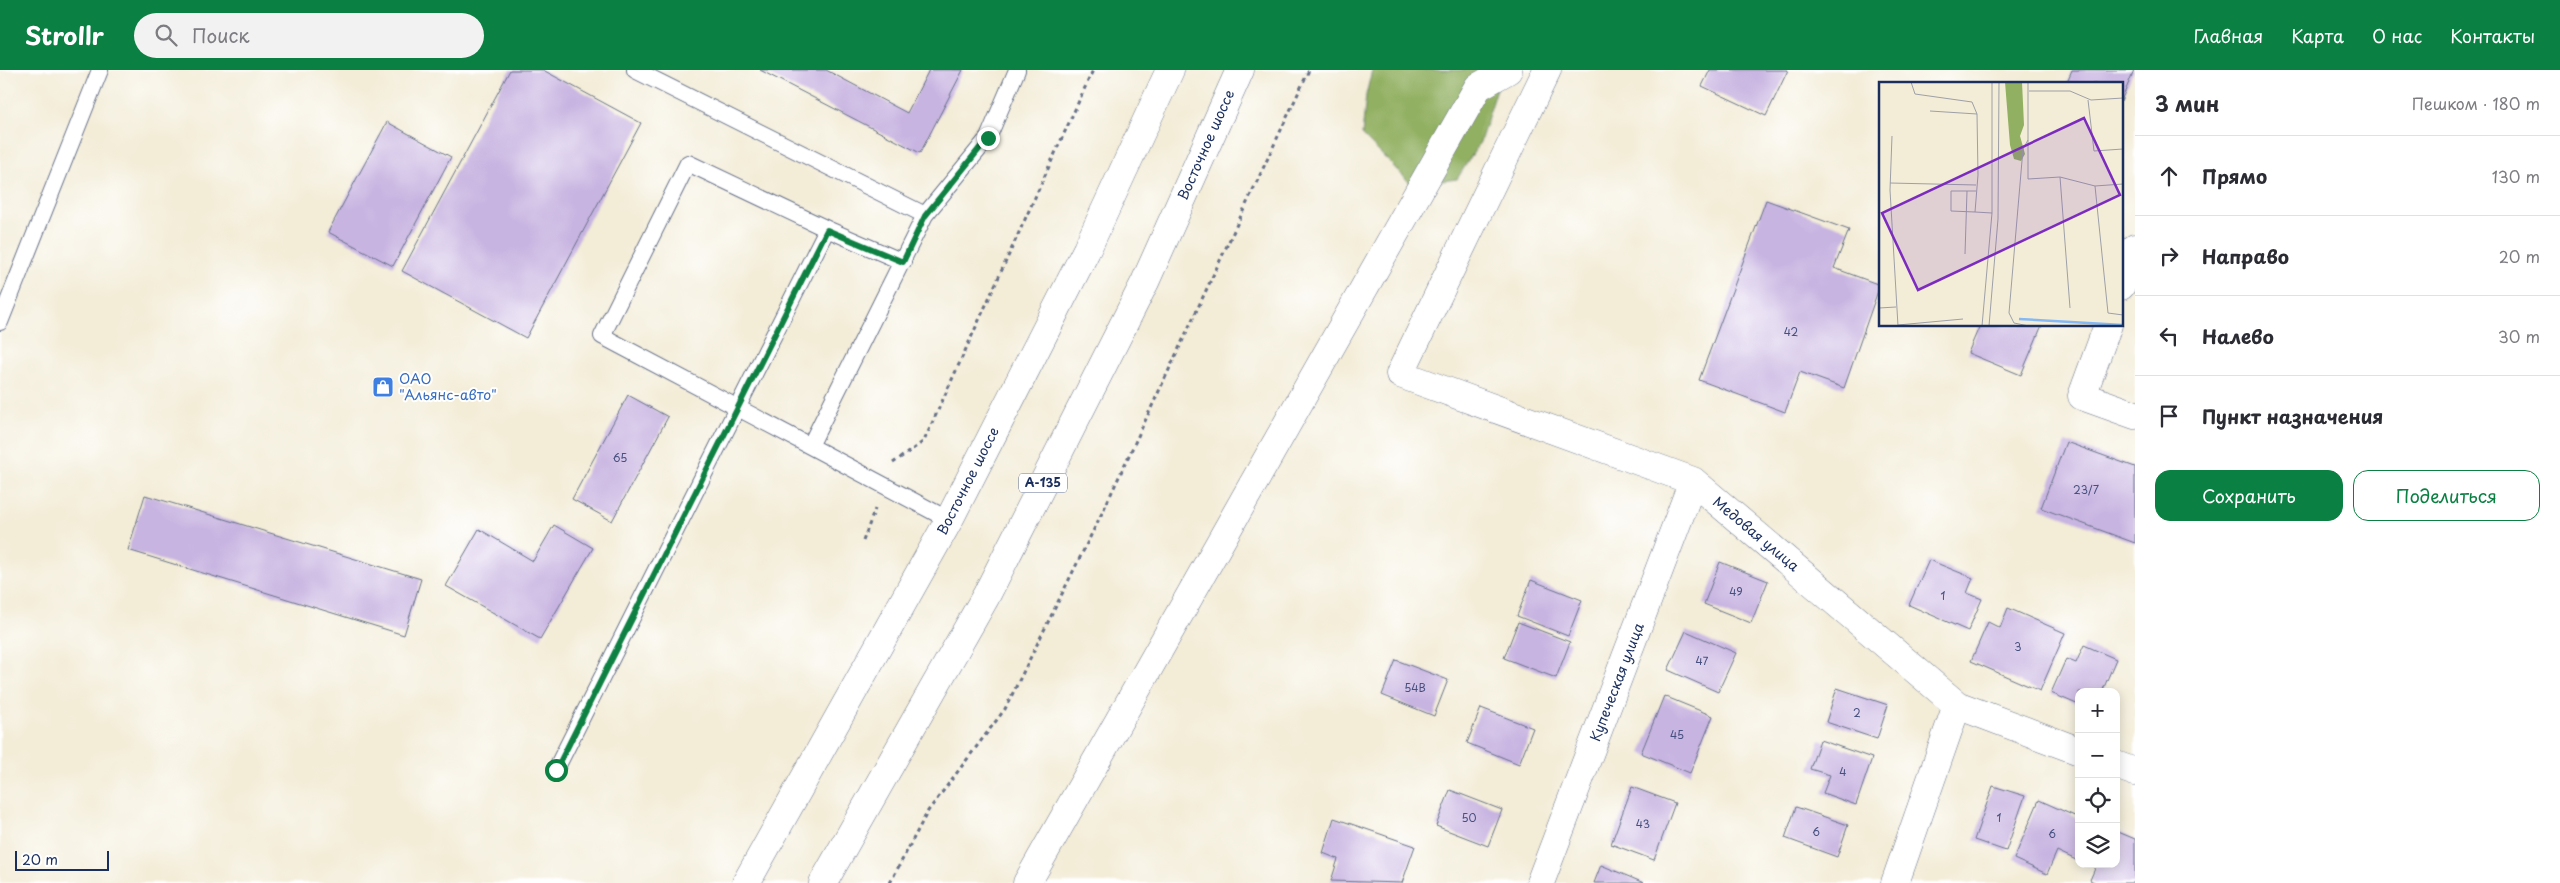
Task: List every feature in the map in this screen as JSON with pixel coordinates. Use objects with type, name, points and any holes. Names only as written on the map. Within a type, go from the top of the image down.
[{"type":"main road","name":"Восточное шоссе","points":[[746,883],[949,520],[1087,249],[1170,70]]},
{"type":"main road","name":"Восточное шоссе","points":[[823,883],[990,588],[1145,282],[1240,70]]},
{"type":"main road","points":[[1027,883],[1478,87],[1508,70]]},
{"type":"main road","name":"Медовая улица","points":[[1547,70],[1400,374],[1694,481],[1957,705],[2075,749]]},
{"type":"main road","points":[[2122,283],[2135,248]]},
{"type":"main road","points":[[2108,326],[2082,396],[2135,416]]},
{"type":"main road","name":"Купеческая улица","points":[[1540,883],[1694,481]]},
{"type":"main road","points":[[1895,883],[1957,705]]},
{"type":"main road","points":[[2120,766],[2135,772]]},
{"type":"lane","points":[[0,322],[100,70]]},
{"type":"lane","points":[[635,70],[925,216]]},
{"type":"lane","points":[[810,446],[925,216],[988,138],[1017,70]]},
{"type":"lane","points":[[903,262],[827,230],[688,163],[602,336],[949,520]]},
{"type":"lane","points":[[556,770],[827,230]]},
{"type":"path","points":[[863,541],[891,465],[924,441],[1093,70]]},
{"type":"path","points":[[890,883],[928,811],[1005,709],[1104,510],[1310,70]]},
{"type":"green space","points":[[1372,70],[1503,70],[1480,142],[1457,179],[1412,185],[1362,135],[1366,95]]},
{"type":"building","points":[[510,70],[543,70],[641,123],[526,338],[402,271]]},
{"type":"building","points":[[760,70],[826,70],[907,113],[929,70],[963,70],[920,153]]},
{"type":"building","points":[[1710,70],[1788,70],[1766,116],[1702,86]]},
{"type":"building","points":[[2072,70],[2134,70],[2122,99],[2122,82],[2067,82]]},
{"type":"building","points":[[387,122],[451,157],[393,266],[328,232]]},
{"type":"building","points":[[1766,200],[1849,230],[1834,268],[1879,285],[1879,288],[1844,388],[1800,372],[1785,412],[1699,380]]},
{"type":"building","points":[[1980,326],[2042,326],[2021,375],[1968,353]]},
{"type":"building","points":[[628,395],[668,417],[612,521],[572,499]]},
{"type":"building","points":[[2066,442],[2135,467],[2135,543],[2041,508]]},
{"type":"building","points":[[145,495],[421,579],[404,635],[128,550]]},
{"type":"building","points":[[554,525],[593,548],[540,639],[446,586],[479,529],[533,561]]},
{"type":"building","points":[[1929,560],[1973,578],[1967,593],[1982,599],[1968,631],[1909,605]]},
{"type":"building","points":[[1720,562],[1768,581],[1751,623],[1704,604]]},
{"type":"building","points":[[1531,580],[1582,600],[1568,636],[1517,616]]},
{"type":"building","points":[[2008,608],[2065,633],[2040,691],[1971,661],[1988,622],[2000,628]]},
{"type":"building","points":[[1518,622],[1570,642],[1556,678],[1504,658]]},
{"type":"building","points":[[1686,631],[1736,653],[1718,692],[1668,670]]},
{"type":"building","points":[[2084,645],[2116,659],[2104,688],[2075,688],[2075,703],[2051,693],[2066,659],[2076,663]]},
{"type":"building","points":[[1396,660],[1448,680],[1434,716],[1382,695]]},
{"type":"building","points":[[1837,688],[1888,705],[1877,739],[1826,722]]},
{"type":"building","points":[[1664,696],[1713,716],[1690,773],[1641,753]]},
{"type":"building","points":[[1481,708],[1533,728],[1519,764],[1467,743]]},
{"type":"building","points":[[1820,740],[1872,758],[1856,805],[1823,793],[1830,775],[1810,769]]},
{"type":"building","points":[[1993,786],[2025,796],[2006,851],[1974,840]]},
{"type":"building","points":[[1632,787],[1675,803],[1654,860],[1611,844]]},
{"type":"building","points":[[1450,790],[1502,810],[1488,846],[1436,826]]},
{"type":"building","points":[[2039,800],[2075,816],[2075,860],[2057,851],[2047,874],[2014,859]]},
{"type":"building","points":[[1796,807],[1848,825],[1837,857],[1785,838]]},
{"type":"building","points":[[1334,818],[1415,846],[1402,883],[1331,881],[1338,859],[1323,853]]},
{"type":"building","points":[[2120,833],[2135,839],[2135,883],[2096,883],[2090,880],[2095,868],[2120,868]]},
{"type":"building","points":[[1601,865],[1644,883],[1594,883]]},
{"type":"place","name":"ОАО \"Альянс-авто\"","points":[[383,387]]},
{"type":"route","points":[[556,770],[827,230],[903,262],[925,216],[988,138]]}]
